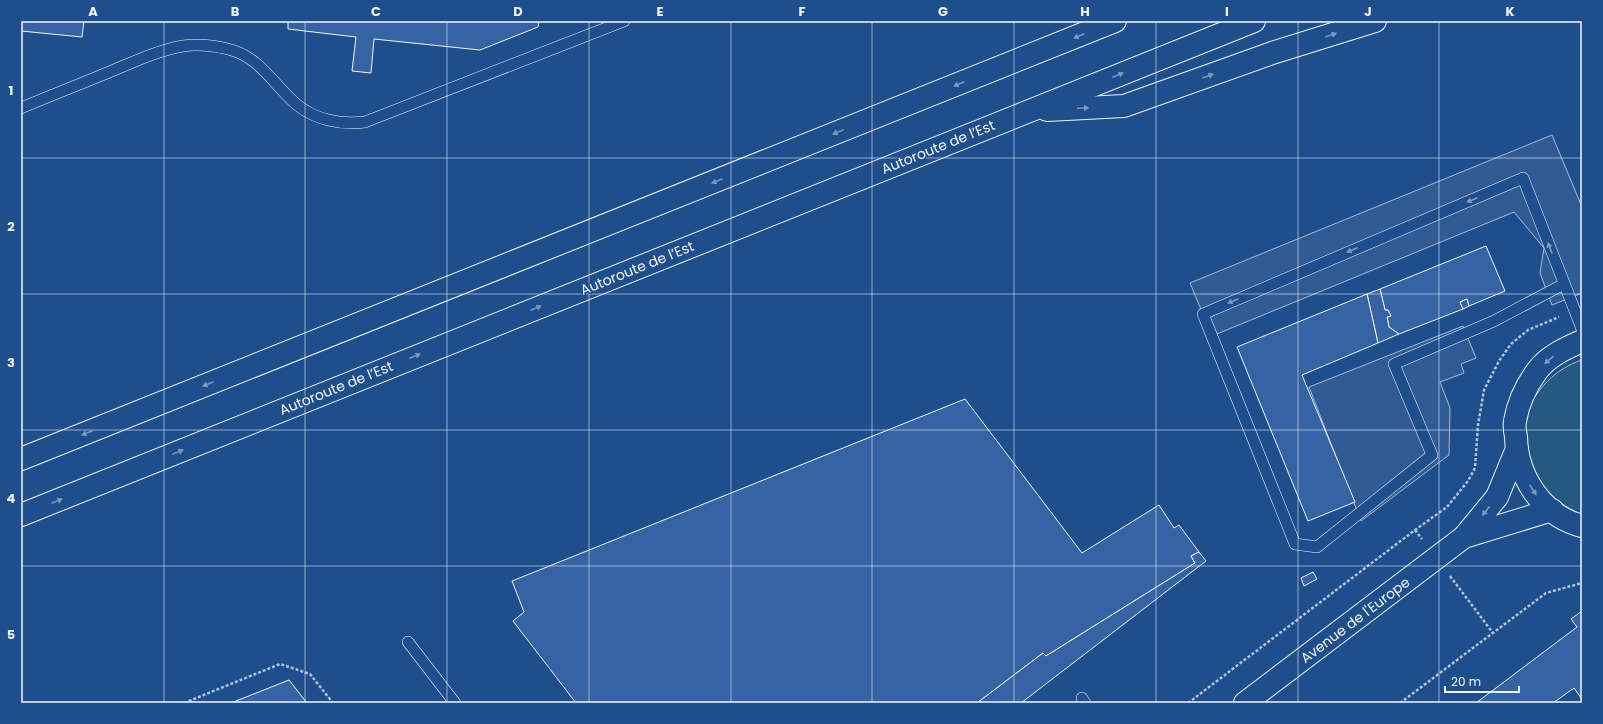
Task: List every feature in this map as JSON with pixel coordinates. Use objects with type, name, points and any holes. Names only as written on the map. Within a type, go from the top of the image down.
[{"type":"main road","points":[[21,460],[1115,21]]},
{"type":"main road","name":"Autoroute de l’Est","points":[[21,515],[1254,21]]},
{"type":"main road","points":[[1030,110],[1124,106],[1272,53],[1375,21]]},
{"type":"main road","points":[[1582,340],[1560,351],[1538,370],[1522,395],[1515,422],[1516,452],[1523,474],[1535,494],[1552,510],[1574,524],[1582,526]]},
{"type":"main road","name":"Avenue de l'Europe","points":[[1245,703],[1464,537],[1497,497],[1516,452]]},
{"type":"main road","name":"Avenue de l'Europe","points":[[1464,537],[1552,510]]},
{"type":"lane","points":[[21,108],[150,55],[184,46],[201,46],[229,49],[249,58],[264,70],[296,104],[312,114],[348,124],[365,122],[624,21]]},
{"type":"lane","points":[[1564,284],[1494,321],[1394,364],[1432,455],[1317,547],[1296,544],[1203,314],[1523,178],[1582,329]]},
{"type":"lane","points":[[408,642],[454,703]]},
{"type":"path","points":[[1188,703],[1447,507],[1468,481],[1474,468],[1478,425],[1484,390],[1499,361],[1512,344],[1528,330],[1575,310]]},
{"type":"path","points":[[1415,530],[1493,633]]},
{"type":"path","points":[[1400,703],[1546,594],[1582,583]]},
{"type":"path","points":[[184,703],[280,664],[310,674],[333,703]]},
{"type":"shaded area","points":[[1552,135],[1582,207],[1582,293],[1552,305],[1540,273],[1544,248],[1514,212],[1212,336],[1190,283]]},
{"type":"shaded area","points":[[1463,326],[1476,358],[1461,364],[1464,373],[1440,382],[1450,408],[1449,455],[1361,521],[1309,387]]},
{"type":"shaded area","points":[[1582,360],[1582,514],[1570,509],[1558,501],[1539,481],[1528,455],[1524,428],[1530,406],[1543,386],[1561,370]]},
{"type":"building","points":[[21,21],[84,21],[82,37],[21,31]]},
{"type":"building","points":[[288,21],[539,22],[538,27],[480,50],[374,39],[371,73],[352,71],[356,37],[288,29]]},
{"type":"building","points":[[1486,246],[1505,291],[1469,306],[1467,299],[1460,302],[1463,309],[1399,334],[1389,327],[1387,317],[1391,316],[1388,310],[1385,310],[1380,289]]},
{"type":"building","points":[[1380,289],[1385,310],[1388,310],[1391,316],[1387,317],[1389,327],[1399,334],[1378,343],[1367,294]]},
{"type":"building","points":[[1367,294],[1378,343],[1302,375],[1355,502],[1308,521],[1237,347]]},
{"type":"building","points":[[1467,299],[1469,306],[1463,309],[1460,302]]},
{"type":"building","points":[[965,399],[1082,553],[1159,505],[1174,528],[1179,525],[1199,552],[1191,556],[1195,563],[1046,656],[1043,653],[977,703],[576,703],[513,621],[524,612],[512,581]]},
{"type":"building","points":[[1199,552],[1206,561],[1021,703],[977,703],[1043,653],[1046,656],[1195,563],[1191,556]]},
{"type":"building","points":[[1313,572],[1317,579],[1304,586],[1301,578]]},
{"type":"building","points":[[1582,611],[1581,698],[1574,688],[1553,703],[1476,703],[1577,627],[1571,619]]},
{"type":"building","points":[[289,680],[307,703],[231,703]]}]
